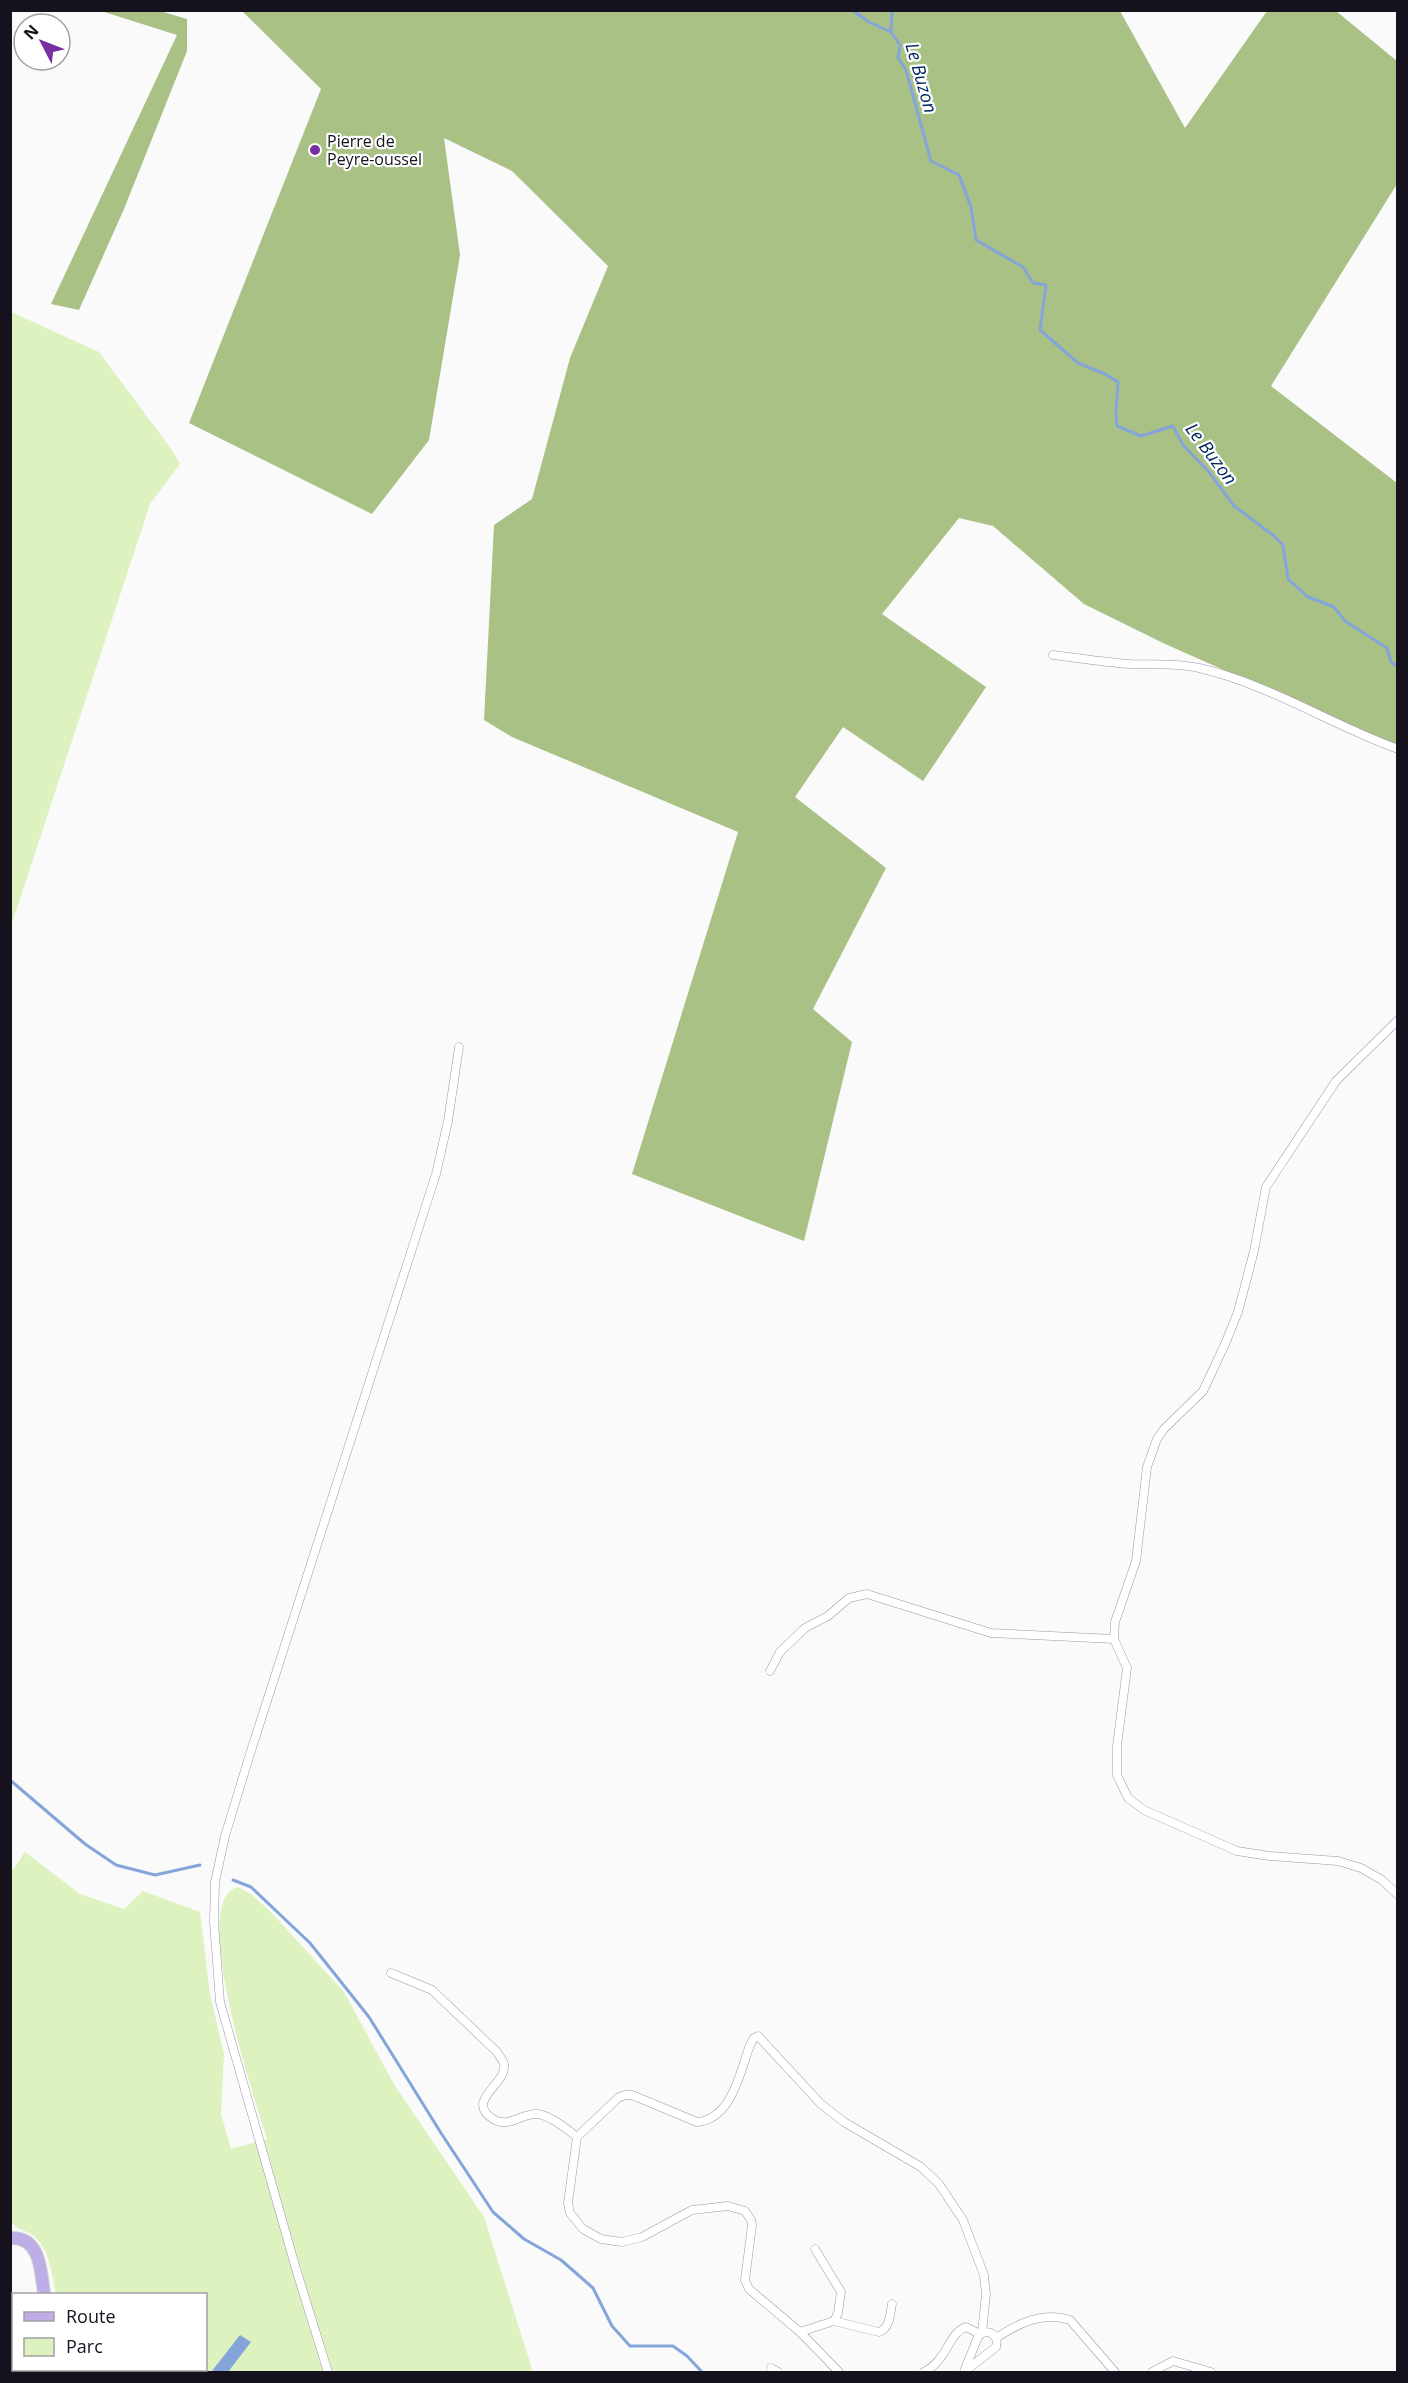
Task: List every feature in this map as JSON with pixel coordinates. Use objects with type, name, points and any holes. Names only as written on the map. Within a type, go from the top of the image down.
[{"type":"main road","points":[[10,2238],[27,2241],[36,2252],[44,2293]]},
{"type":"street","points":[[1053,655],[1125,663],[1196,667],[1273,693],[1359,735],[1398,750]]},
{"type":"street","points":[[1398,1020],[1336,1081],[1266,1187],[1254,1251],[1238,1312],[1203,1391],[1157,1440],[1147,1467],[1136,1561],[1115,1622],[1114,1639],[1127,1668],[1117,1746],[1117,1775],[1128,1798],[1144,1810],[1237,1851],[1269,1856],[1338,1861],[1361,1868],[1382,1880],[1398,1895]]},
{"type":"street","points":[[328,2373],[220,2002],[214,1922],[215,1882],[225,1836],[264,1709],[436,1174],[448,1121],[459,1047]]},
{"type":"street","points":[[770,1671],[780,1652],[805,1628],[828,1616],[849,1598],[867,1594],[991,1633],[1114,1639]]},
{"type":"street","points":[[391,1973],[432,1990],[497,2052],[504,2065],[504,2072],[486,2096],[484,2109],[488,2115],[506,2123],[537,2114],[549,2118],[577,2137]]},
{"type":"street","points":[[839,2373],[800,2332],[753,2294],[746,2285],[745,2272],[752,2225],[749,2215],[741,2209],[728,2206],[692,2210],[642,2237],[622,2242],[601,2239],[583,2229],[570,2213],[568,2203],[577,2137],[618,2098],[625,2095],[642,2099],[697,2122],[705,2121],[723,2109],[731,2095],[750,2045],[758,2036],[821,2104],[844,2122],[921,2167],[939,2184],[963,2220],[984,2275],[986,2294],[979,2348],[987,2352]]},
{"type":"street","points":[[815,2249],[841,2292],[838,2313],[834,2321]]},
{"type":"street","points":[[800,2332],[834,2321],[883,2331],[888,2324],[892,2304]]},
{"type":"street","points":[[996,2338],[1026,2321],[1047,2316],[1060,2317],[1070,2320],[1115,2373]]},
{"type":"street","points":[[924,2373],[938,2364],[953,2337],[961,2329],[966,2327],[980,2336]]},
{"type":"street","points":[[989,2332],[996,2338],[996,2347],[963,2373],[980,2336],[989,2332]]},
{"type":"street","points":[[1152,2373],[1173,2361],[1211,2373]]},
{"type":"green space","points":[[101,11],[160,11],[187,19],[187,51],[124,209],[79,310],[51,304],[177,35]]},
{"type":"green space","points":[[242,11],[1120,11],[1185,128],[1267,11],[1336,11],[1397,61],[1397,184],[1271,386],[1397,483],[1397,747],[1163,643],[1084,604],[993,526],[959,518],[882,614],[986,687],[923,781],[843,727],[795,797],[886,868],[813,1009],[852,1042],[804,1241],[632,1174],[738,832],[512,737],[484,720],[494,525],[532,499],[570,358],[608,266],[512,171],[444,138],[460,255],[429,440],[372,514],[189,423],[321,89]]},
{"type":"green space","points":[[11,312],[99,352],[180,464],[150,504],[11,926]]},
{"type":"green space","points":[[25,1852],[80,1894],[124,1909],[143,1891],[200,1912],[210,1994],[224,2054],[221,2114],[231,2149],[267,2139],[229,2004],[219,1927],[224,1900],[238,1887],[251,1894],[270,1911],[344,1992],[395,2086],[484,2217],[533,2372],[81,2372],[207,2371],[207,2293],[56,2293],[50,2263],[44,2248],[34,2236],[15,2226],[11,2221],[10,1874]]},
{"type":"water","points":[[240,2335],[251,2342],[228,2372],[212,2371]]},
{"type":"waterway","name":"Le Buzon","points":[[852,10],[869,22],[891,32],[900,45],[898,58],[906,70],[931,161],[959,175],[971,207],[976,240],[1023,267],[1033,283],[1046,285],[1040,330],[1078,363],[1118,382],[1117,426],[1141,436],[1173,426],[1183,445],[1209,472],[1234,506],[1283,545],[1288,579],[1308,597],[1334,607],[1345,621],[1387,648],[1391,662],[1398,667]]},
{"type":"waterway","points":[[891,32],[892,10]]},
{"type":"waterway","points":[[10,1780],[85,1844],[116,1865],[155,1875],[200,1865]]},
{"type":"waterway","points":[[233,1880],[251,1887],[310,1943],[369,2017],[493,2212],[524,2239],[561,2260],[593,2288],[612,2326],[630,2346],[673,2346],[687,2356],[702,2372]]},
{"type":"place","name":"Pierre de Peyre-oussel","points":[[315,150]]}]
